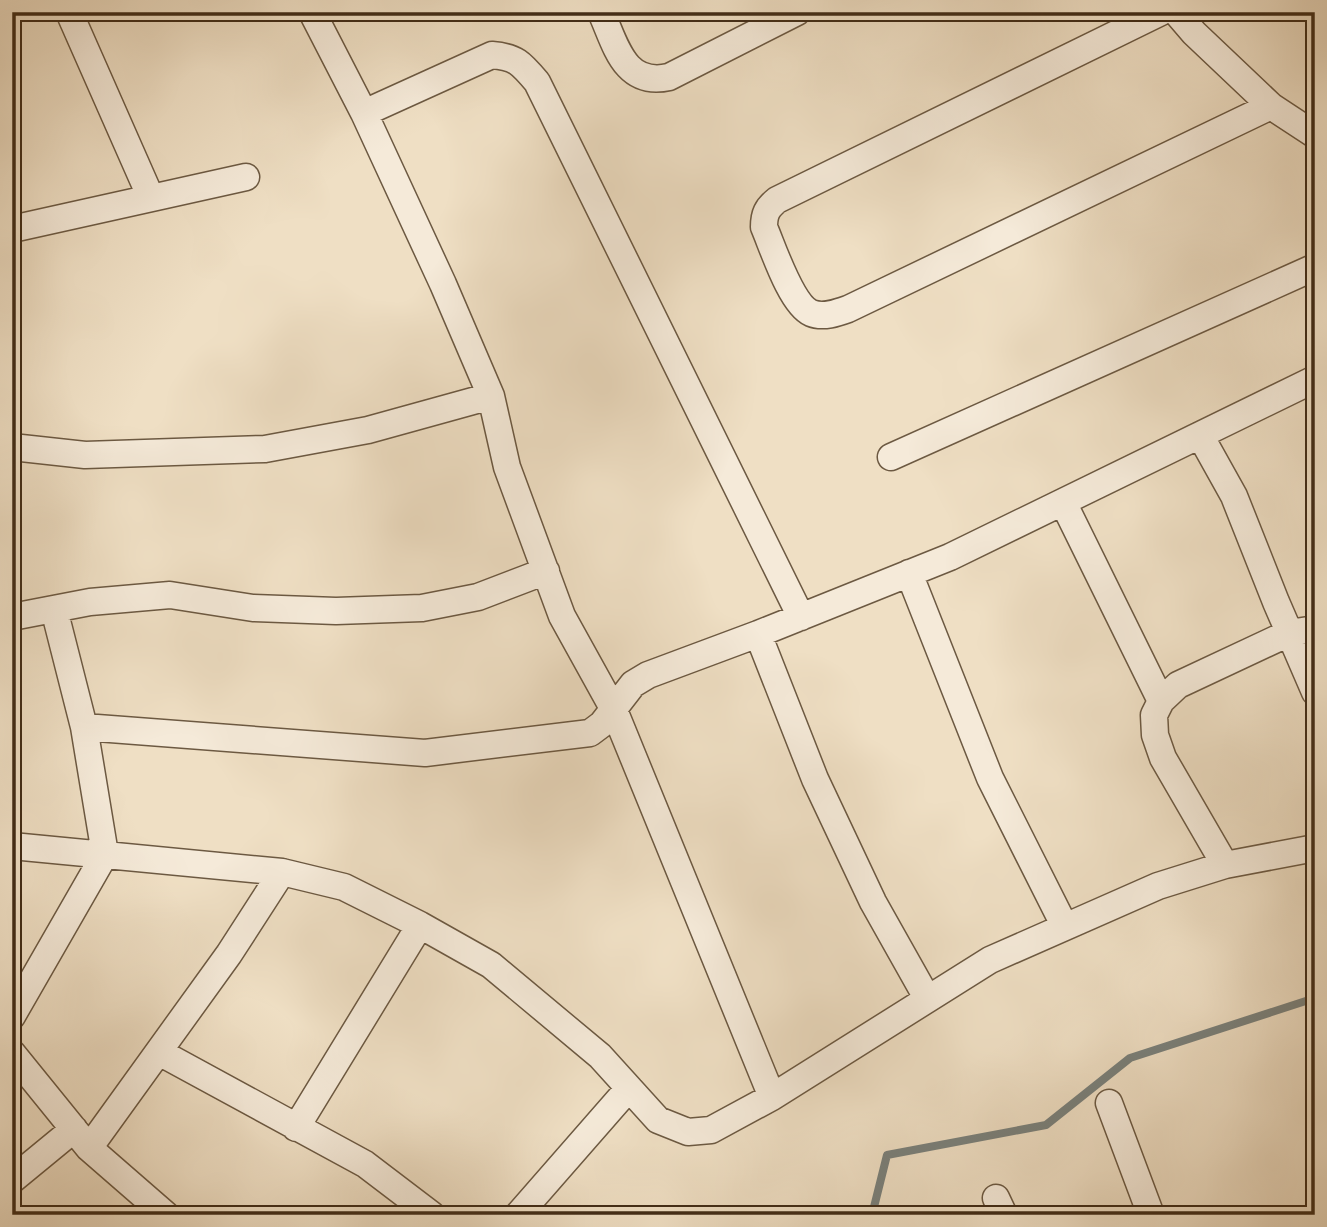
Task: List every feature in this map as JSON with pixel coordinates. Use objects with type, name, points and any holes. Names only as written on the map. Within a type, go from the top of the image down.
[{"type":"street","points":[[69,12],[151,198]]},
{"type":"street","points":[[312,12],[364,113],[491,396],[508,467],[562,616],[614,710],[772,1097]]},
{"type":"street","points":[[601,12],[624,62],[632,73],[654,81],[669,77],[797,12]]},
{"type":"street","points":[[1161,12],[777,200],[768,207],[764,216],[764,227],[798,303],[821,316],[848,309],[1271,106]]},
{"type":"street","points":[[1176,12],[1194,33],[1271,106],[1315,135]]},
{"type":"street","points":[[364,113],[492,55],[512,57],[526,68],[537,82],[800,617]]},
{"type":"street","points":[[12,229],[246,177]]},
{"type":"street","points":[[891,457],[1315,267]]},
{"type":"street","points":[[85,727],[425,753],[590,733],[603,724],[624,694],[648,675],[950,557],[1315,379]]},
{"type":"street","points":[[12,447],[85,455],[265,449],[369,430],[491,396]]},
{"type":"street","points":[[1200,435],[1302,631],[1315,692]]},
{"type":"street","points":[[1063,502],[1161,701]]},
{"type":"street","points":[[12,617],[89,602],[170,595],[253,608],[336,611],[422,608],[478,597],[546,571]]},
{"type":"street","points":[[909,573],[990,778],[1065,927]]},
{"type":"street","points":[[12,1016],[105,854],[85,727],[54,608]]},
{"type":"street","points":[[1225,865],[1163,758],[1155,735],[1154,716],[1161,701],[1178,685],[1302,631]]},
{"type":"street","points":[[758,634],[821,792],[873,902],[927,998]]},
{"type":"street","points":[[12,846],[282,872],[344,887],[491,965],[600,1056],[657,1121],[688,1132],[711,1130],[772,1097],[990,960],[1158,886],[1225,865],[1315,848]]},
{"type":"street","points":[[12,1180],[82,1138],[159,1052],[229,954],[282,872]]},
{"type":"street","points":[[296,1129],[420,925]]},
{"type":"street","points":[[159,1052],[296,1129],[365,1164],[432,1215]]},
{"type":"street","points":[[12,1053],[82,1138],[166,1215]]},
{"type":"street","points":[[518,1215],[629,1088]]},
{"type":"street","points":[[1109,1104],[1151,1215]]},
{"type":"waterway","points":[[872,1215],[887,1155],[1046,1125],[1130,1058],[1315,998]]}]
